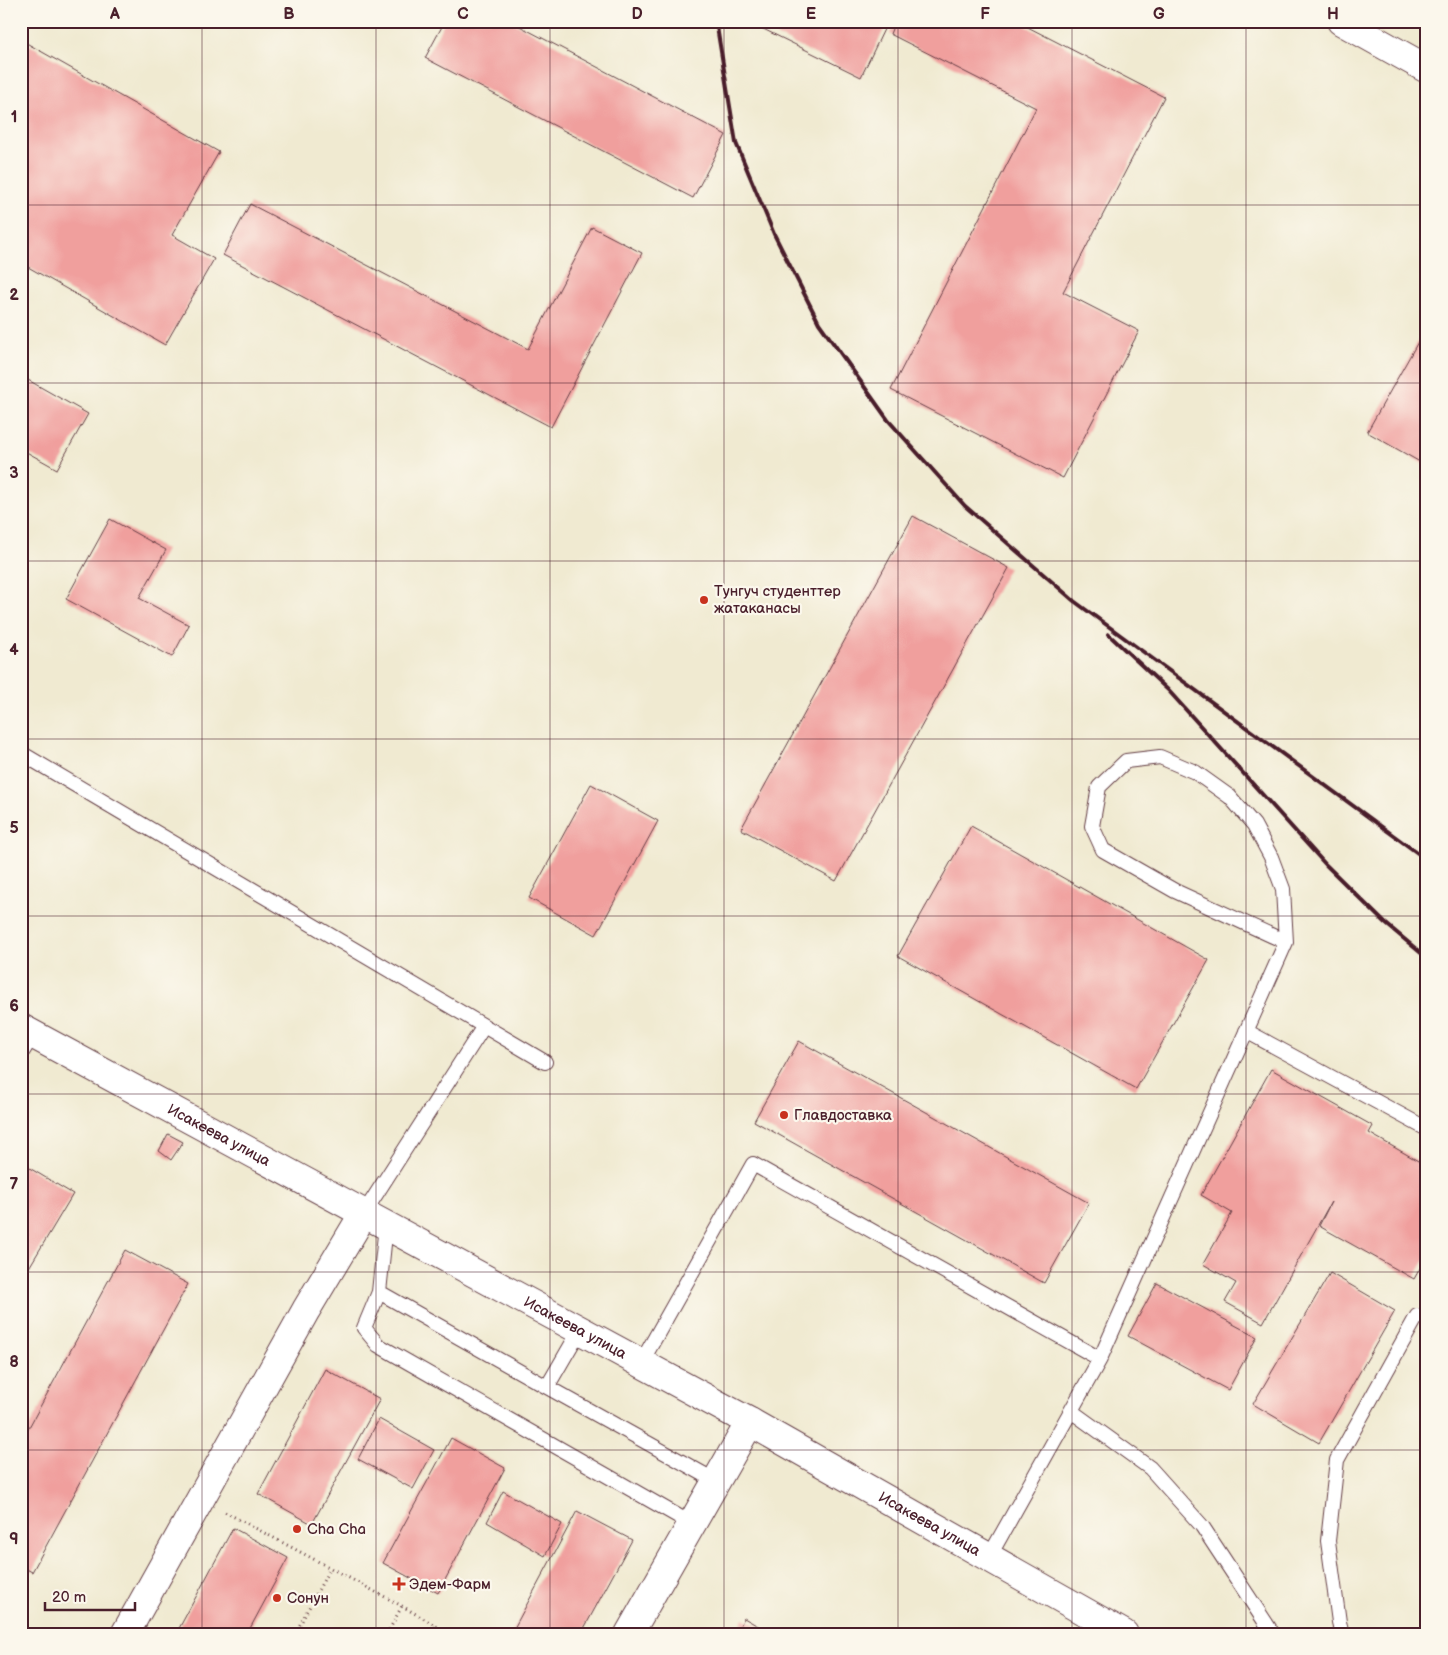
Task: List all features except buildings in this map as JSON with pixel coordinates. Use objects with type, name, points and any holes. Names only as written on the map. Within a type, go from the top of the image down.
[{"type":"street","points":[[1341,21],[1427,69]]},
{"type":"street","name":"Исакеева улица","points":[[25,1039],[375,1219],[750,1422],[989,1557],[1093,1626],[1124,1634]]},
{"type":"street","points":[[125,1634],[310,1302],[375,1219]]},
{"type":"street","points":[[629,1634],[750,1422]]},
{"type":"lane","points":[[21,753],[545,1062]]},
{"type":"lane","points":[[989,1557],[1100,1359],[1286,942],[1283,889],[1271,857],[1254,825],[1230,797],[1195,772],[1160,757],[1126,761],[1099,787],[1092,826],[1103,850],[1175,891],[1286,942]]},
{"type":"lane","points":[[484,1026],[375,1219],[379,1292],[364,1328],[378,1345],[692,1524]]},
{"type":"lane","points":[[1246,1031],[1427,1129]]},
{"type":"lane","points":[[641,1363],[753,1164],[1100,1359]]},
{"type":"lane","points":[[379,1292],[716,1481]]},
{"type":"lane","points":[[1342,1634],[1328,1541],[1337,1460],[1417,1316]]},
{"type":"lane","points":[[547,1387],[580,1330]]},
{"type":"lane","points":[[1071,1411],[1150,1468],[1202,1526],[1272,1634]]},
{"type":"path","points":[[200,1499],[402,1606],[450,1634]]},
{"type":"path","points":[[295,1634],[330,1568]]},
{"type":"path","points":[[387,1634],[402,1606]]},
{"type":"path","points":[[429,1634],[434,1626]]},
{"type":"railway","points":[[716,21],[736,143],[774,234],[819,323],[888,420],[965,506],[1074,601],[1427,860]]},
{"type":"railway","points":[[1108,634],[1168,690],[1326,865],[1385,923],[1427,958]]},
{"type":"place","name":"Тунгуч студенттер жатаканасы","points":[[704,600]]},
{"type":"place","name":"Главдоставка","points":[[784,1115]]},
{"type":"place","name":"Cha Cha","points":[[297,1529]]},
{"type":"place","name":"Эдем-Фарм","points":[[399,1584]]},
{"type":"place","name":"Сонун","points":[[277,1598]]}]
